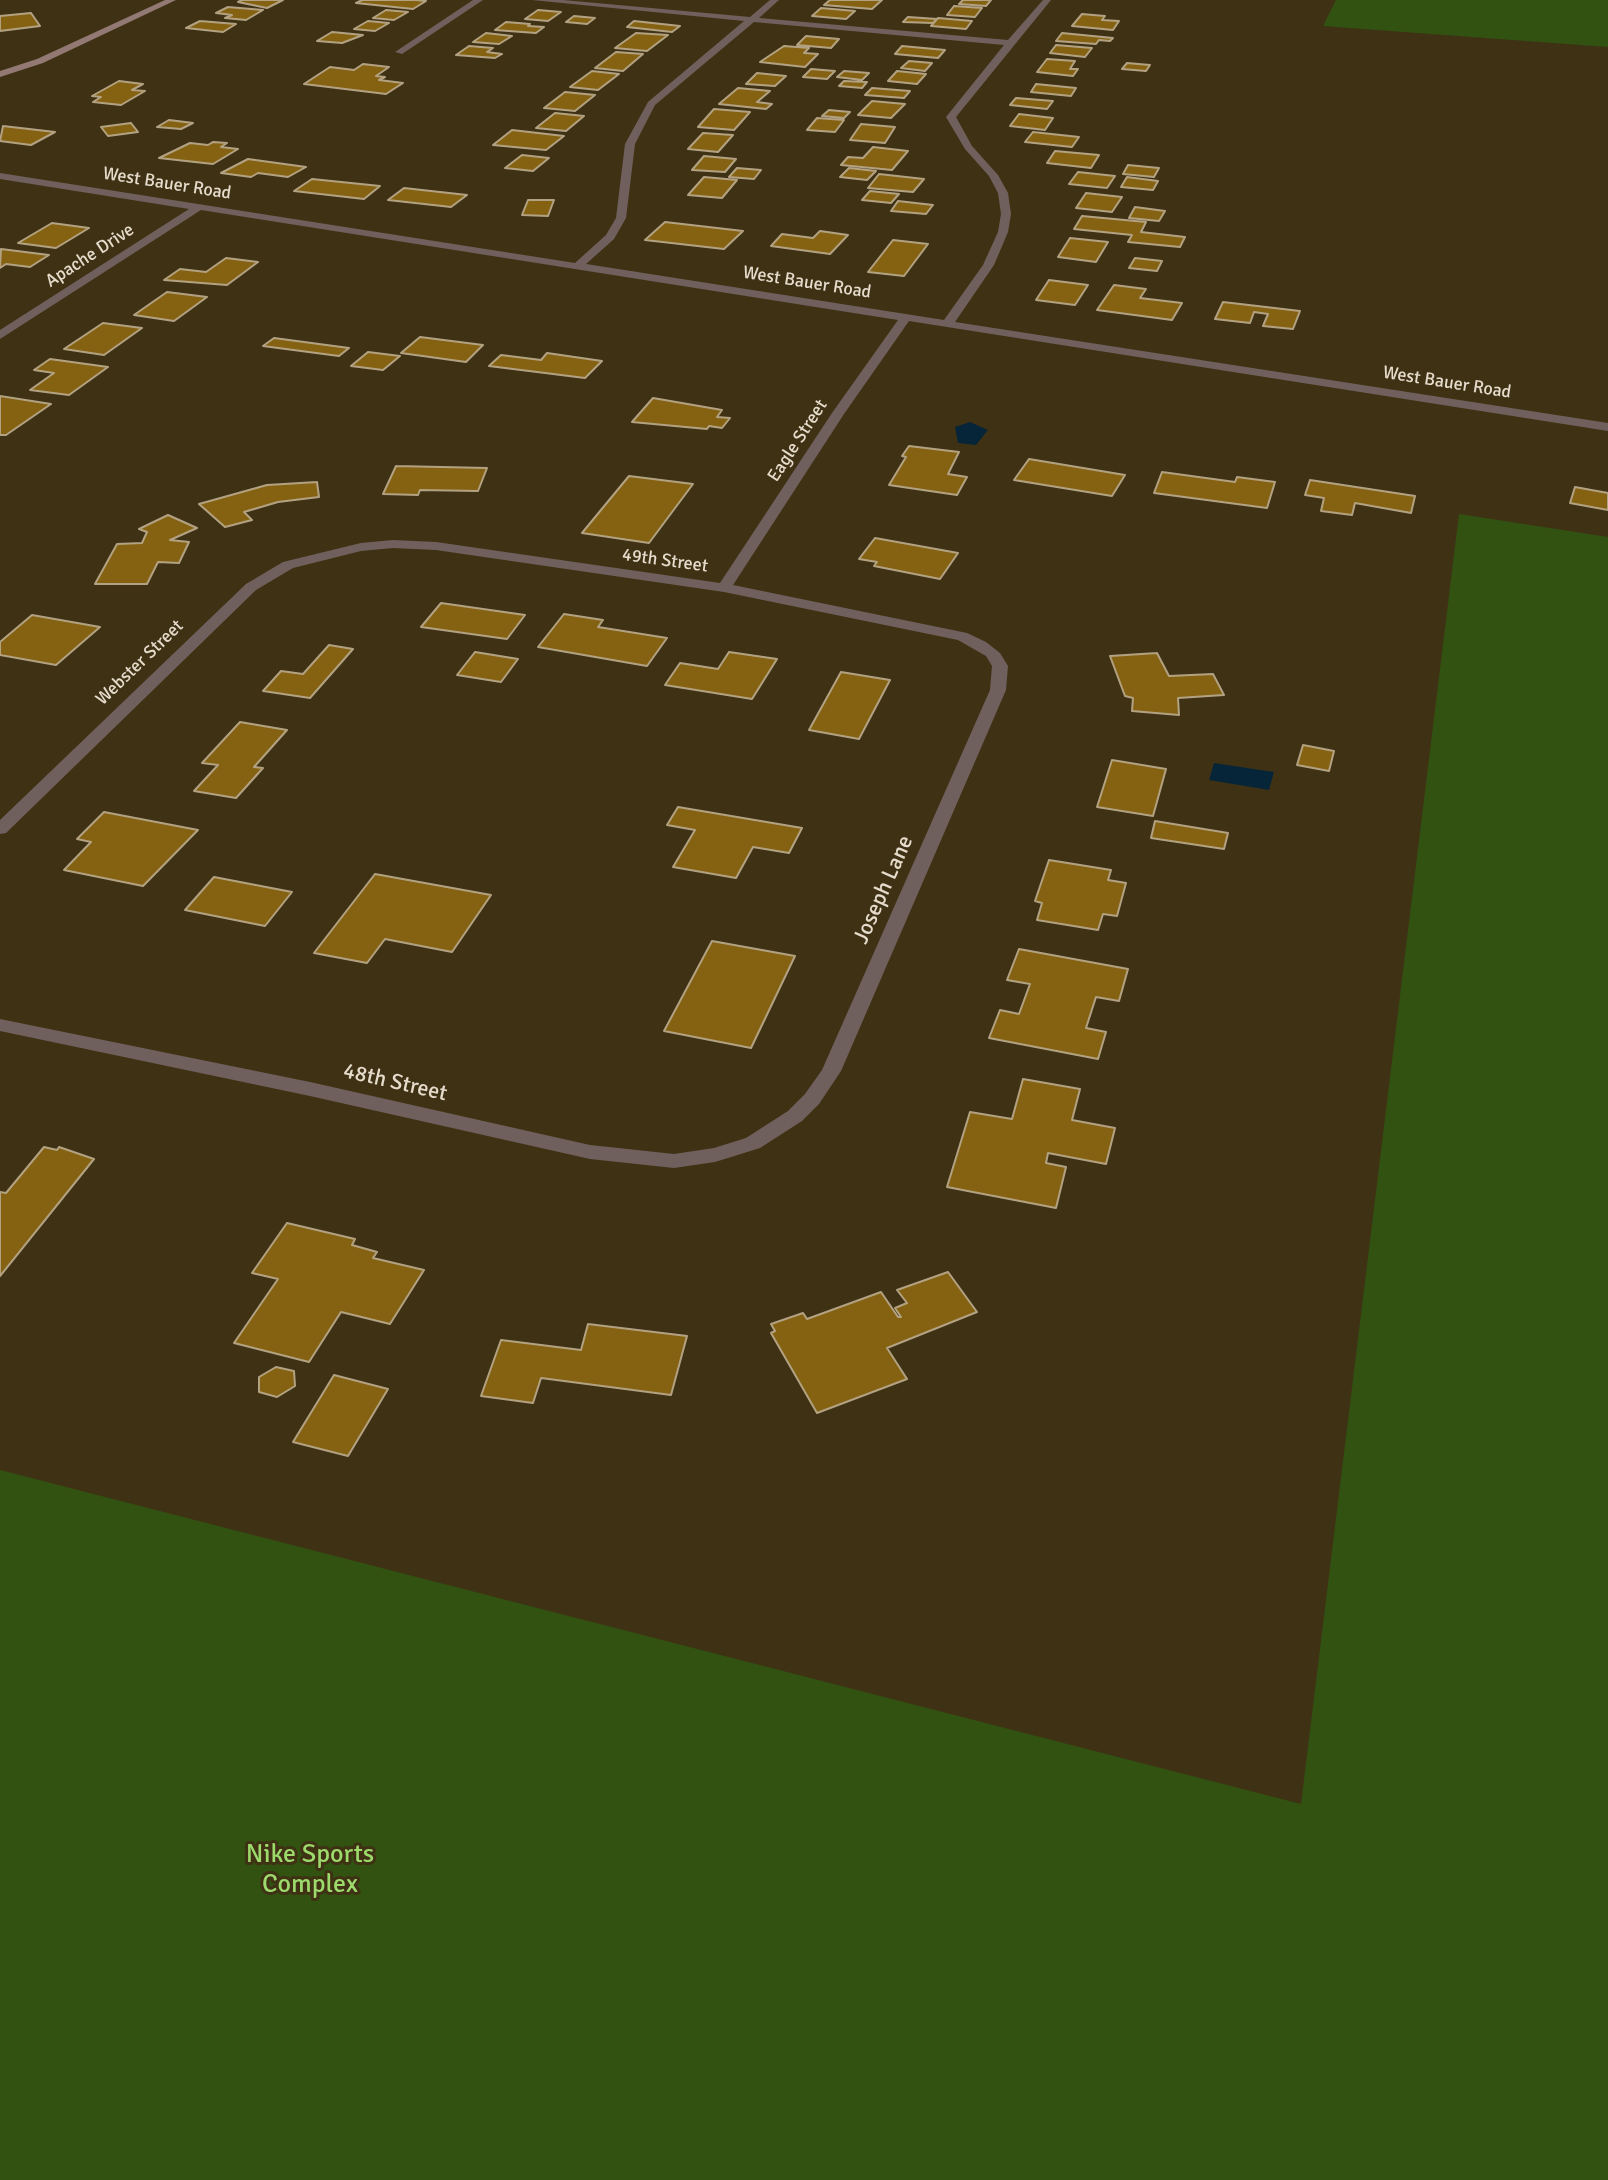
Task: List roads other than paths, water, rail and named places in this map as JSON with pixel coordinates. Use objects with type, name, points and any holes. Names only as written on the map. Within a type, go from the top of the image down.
[{"type":"main road","points":[[0,74],[40,61],[172,0]]},
{"type":"street","points":[[399,52],[479,0]]},
{"type":"street","points":[[536,0],[1010,43]]},
{"type":"street","points":[[578,266],[610,237],[621,218],[630,144],[651,104],[775,0]]},
{"type":"street","points":[[948,323],[988,265],[1003,232],[1006,214],[1003,193],[993,175],[962,139],[951,117],[1047,0]]},
{"type":"street","name":"West Bauer Road","points":[[0,176],[1608,427]]},
{"type":"street","name":"Apache Drive","points":[[0,335],[199,207]]},
{"type":"street","name":"Eagle Street","points":[[724,588],[838,413],[906,317]]},
{"type":"street","name":"49th Street","points":[[326,553],[393,544],[436,546],[724,588],[932,628],[962,636],[992,653]]},
{"type":"street","name":"Webster Street","points":[[0,829],[251,587],[288,565],[326,553]]},
{"type":"street","name":"Joseph Lane","points":[[776,1130],[812,1099],[831,1071],[998,690],[1000,666],[992,653]]},
{"type":"street","name":"48th Street","points":[[0,1025],[310,1089],[590,1152],[640,1159],[674,1161],[715,1155],[753,1143],[776,1130]]},
{"type":"water","points":[[970,422],[988,430],[976,445],[958,443],[955,427]]},
{"type":"water","points":[[1214,763],[1274,772],[1269,790],[1209,780]]},
{"type":"park label","name":"Nike Sports Complex","points":[[310,1870]]}]
